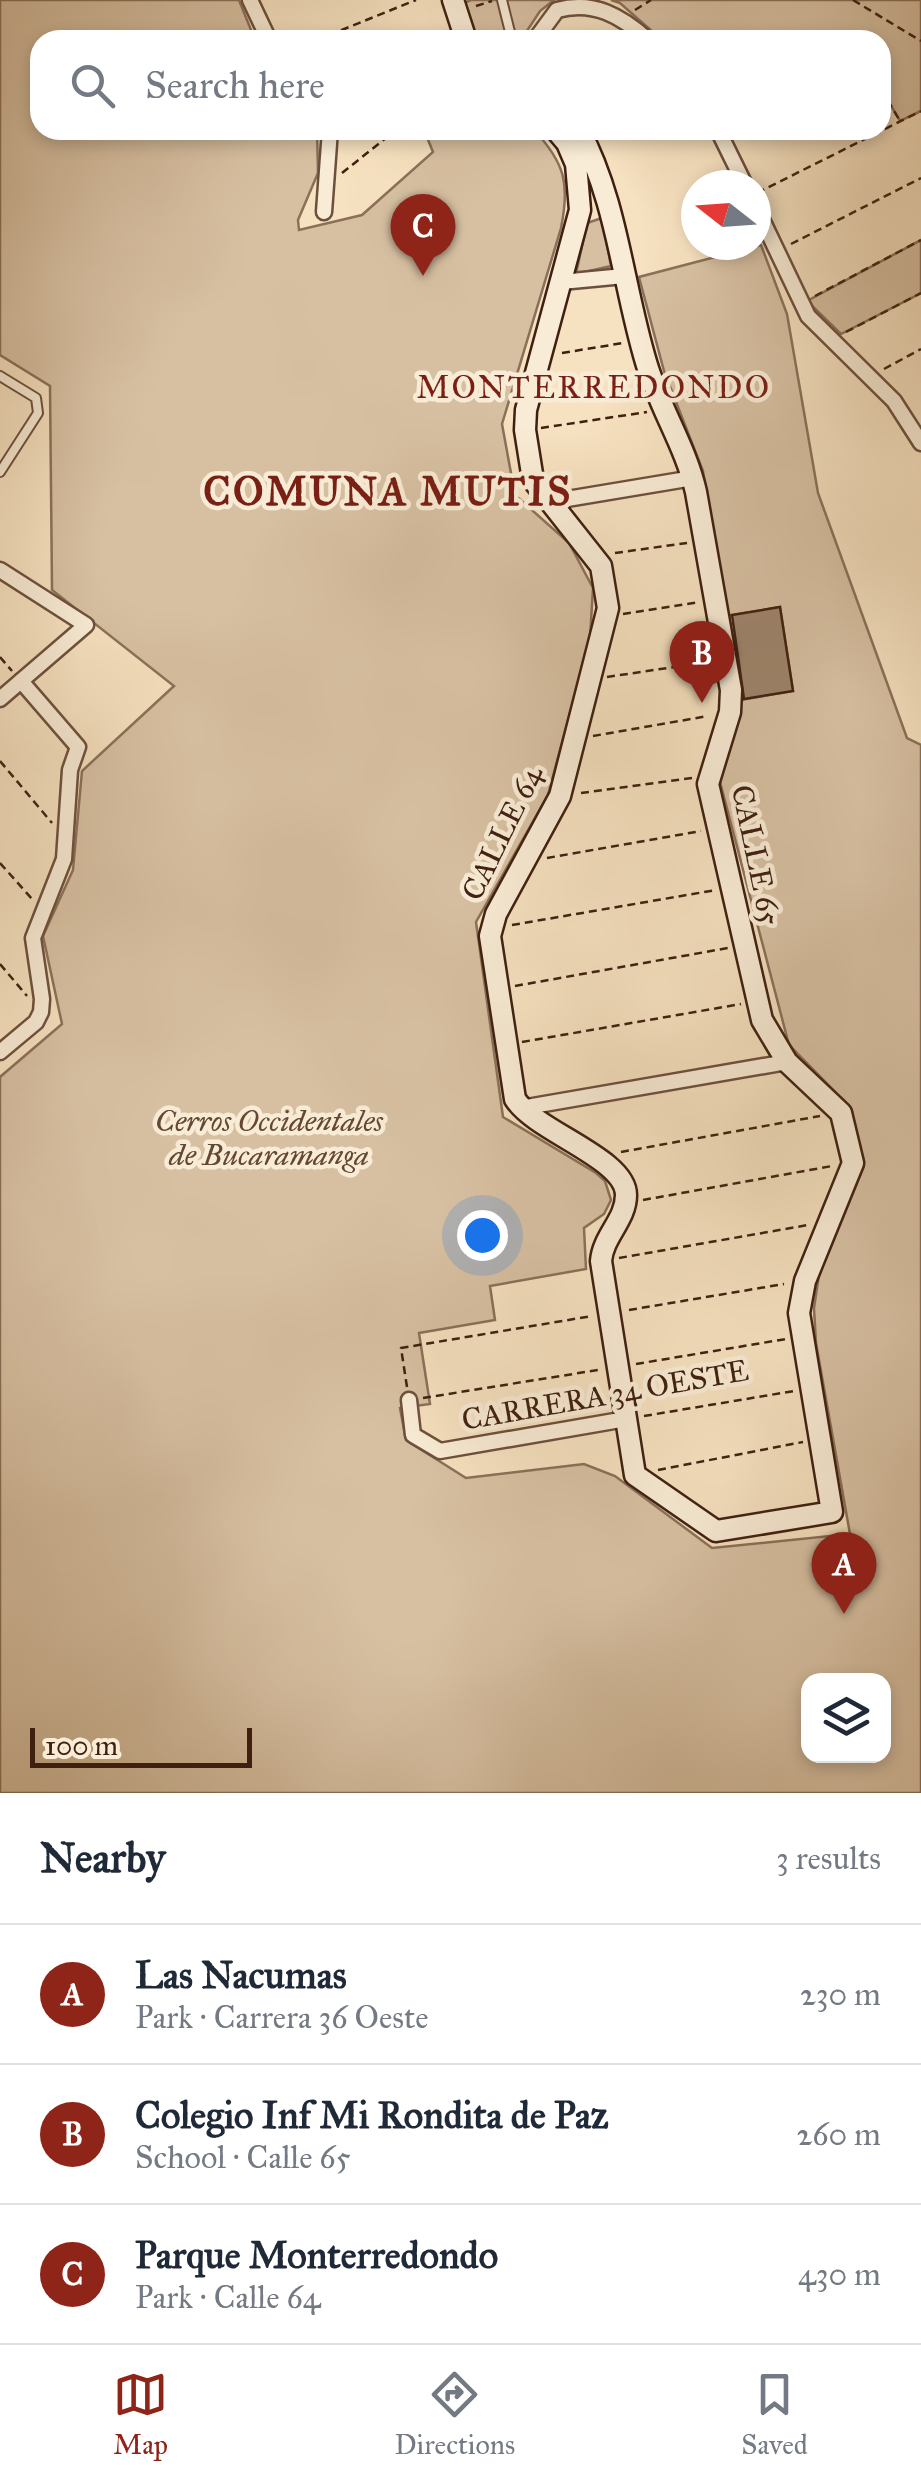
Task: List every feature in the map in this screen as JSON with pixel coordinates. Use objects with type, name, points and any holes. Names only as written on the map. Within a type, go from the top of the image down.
[{"type":"street","points":[[250,0],[264,30]]},
{"type":"street","points":[[542,30],[557,10],[569,6],[593,6],[621,18],[636,30]]},
{"type":"street","points":[[324,212],[329,140]]},
{"type":"street","points":[[564,140],[576,164],[580,210],[596,209],[606,201]]},
{"type":"street","name":"CALLE 65","points":[[582,140],[606,201],[640,340],[693,478],[731,690],[730,712],[708,776],[758,1001],[766,1030],[787,1062],[841,1113]]},
{"type":"street","points":[[723,140],[738,170]]},
{"type":"street","name":"CALLE 64","points":[[520,1108],[513,1090],[491,928],[560,796],[607,616],[603,573],[594,556],[533,480],[524,430],[580,210]]},
{"type":"street","points":[[771,240],[801,304],[900,408],[921,443]]},
{"type":"street","points":[[561,282],[624,276]]},
{"type":"street","points":[[548,502],[693,478]]},
{"type":"street","points":[[0,570],[86,625],[0,700]]},
{"type":"street","points":[[0,1052],[36,1022],[41,1012],[33,938],[41,910],[58,879],[66,840],[70,770],[78,747],[21,681]]},
{"type":"street","points":[[520,1108],[787,1062]]},
{"type":"street","points":[[520,1108],[616,1171],[622,1179],[625,1203],[605,1241],[601,1261],[635,1474],[716,1532],[832,1512],[800,1314],[805,1280],[853,1162],[841,1113]]},
{"type":"street","name":"CARRERA 34 OESTE","points":[[409,1400],[413,1435],[440,1451],[626,1420]]},
{"type":"lane","points":[[498,0],[508,30]]},
{"type":"lane","points":[[0,376],[36,398],[38,413],[0,472]]},
{"type":"path","points":[[342,30],[416,0]]},
{"type":"path","points":[[454,6],[498,0]]},
{"type":"path","points":[[621,18],[650,0]]},
{"type":"path","points":[[853,0],[921,41]]},
{"type":"path","points":[[891,107],[900,122]]},
{"type":"path","points":[[891,126],[921,111]]},
{"type":"path","points":[[326,187],[384,140]]},
{"type":"path","points":[[771,186],[864,140]]},
{"type":"path","points":[[776,251],[921,178]]},
{"type":"path","points":[[801,304],[921,240]]},
{"type":"path","points":[[832,339],[921,293]]},
{"type":"path","points":[[540,356],[640,340]]},
{"type":"path","points":[[870,378],[921,349]]},
{"type":"path","points":[[524,430],[664,409]]},
{"type":"path","points":[[594,556],[704,540]]},
{"type":"path","points":[[607,616],[715,599]]},
{"type":"path","points":[[591,679],[725,659]]},
{"type":"path","points":[[575,739],[730,712]]},
{"type":"path","points":[[0,761],[66,840]]},
{"type":"path","points":[[560,796],[708,776]]},
{"type":"path","points":[[524,862],[718,829]]},
{"type":"path","points":[[0,862],[41,910]]},
{"type":"path","points":[[491,928],[731,888]]},
{"type":"path","points":[[497,989],[744,945]]},
{"type":"path","points":[[0,964],[41,1012]]},
{"type":"path","points":[[506,1045],[758,1001]]},
{"type":"path","points":[[593,1156],[841,1113]]},
{"type":"path","points":[[625,1203],[853,1162]]},
{"type":"path","points":[[601,1261],[829,1222]]},
{"type":"path","points":[[402,1348],[409,1400]]},
{"type":"path","name":"CARRERA 34 OESTE","points":[[626,1420],[810,1388]]},
{"type":"path","points":[[635,1474],[819,1439]]},
{"type":"green space","name":"Cerros Occidentales de Bucaramanga","points":[[0,0],[239,0],[251,30],[30,30],[30,140],[317,140],[318,173],[298,220],[299,230],[362,215],[433,152],[428,140],[542,140],[559,164],[565,186],[561,228],[502,424],[515,495],[569,543],[593,588],[590,638],[548,795],[476,922],[503,1117],[596,1173],[605,1181],[611,1200],[604,1214],[584,1228],[586,1269],[490,1286],[495,1320],[419,1333],[430,1404],[400,1408],[406,1440],[466,1478],[584,1464],[615,1476],[712,1548],[850,1534],[816,1343],[814,1308],[819,1275],[864,1166],[851,1108],[789,1045],[719,778],[740,700],[793,691],[780,607],[726,616],[703,471],[664,371],[639,277],[704,260],[767,260],[787,314],[818,493],[907,738],[921,745],[921,1793],[0,1793],[0,1077],[62,1024],[43,936],[73,870],[82,771],[174,686],[52,590],[50,386],[0,355]]},
{"type":"green space","points":[[554,0],[540,11],[528,30],[472,30],[464,3]]},
{"type":"green space","points":[[611,0],[921,0],[921,111],[900,121],[891,106],[891,30],[651,30],[620,3]]},
{"type":"green space","points":[[602,218],[611,266],[576,274],[587,223]]},
{"type":"green space","points":[[921,240],[921,293],[841,334],[807,301]]},
{"type":"building","points":[[780,607],[793,691],[744,699],[732,615]]},
{"type":"place","name":"Parque Monterredondo","points":[[423,276]]},
{"type":"place","name":"Colegio Inf Mi Rondita de Paz","points":[[702,703]]},
{"type":"place","name":"Las Nacumas","points":[[844,1614]]},
{"type":"district","name":"MONTERREDONDO","points":[[594,387]]},
{"type":"district","name":"COMUNA MUTIS","points":[[388,491]]}]
